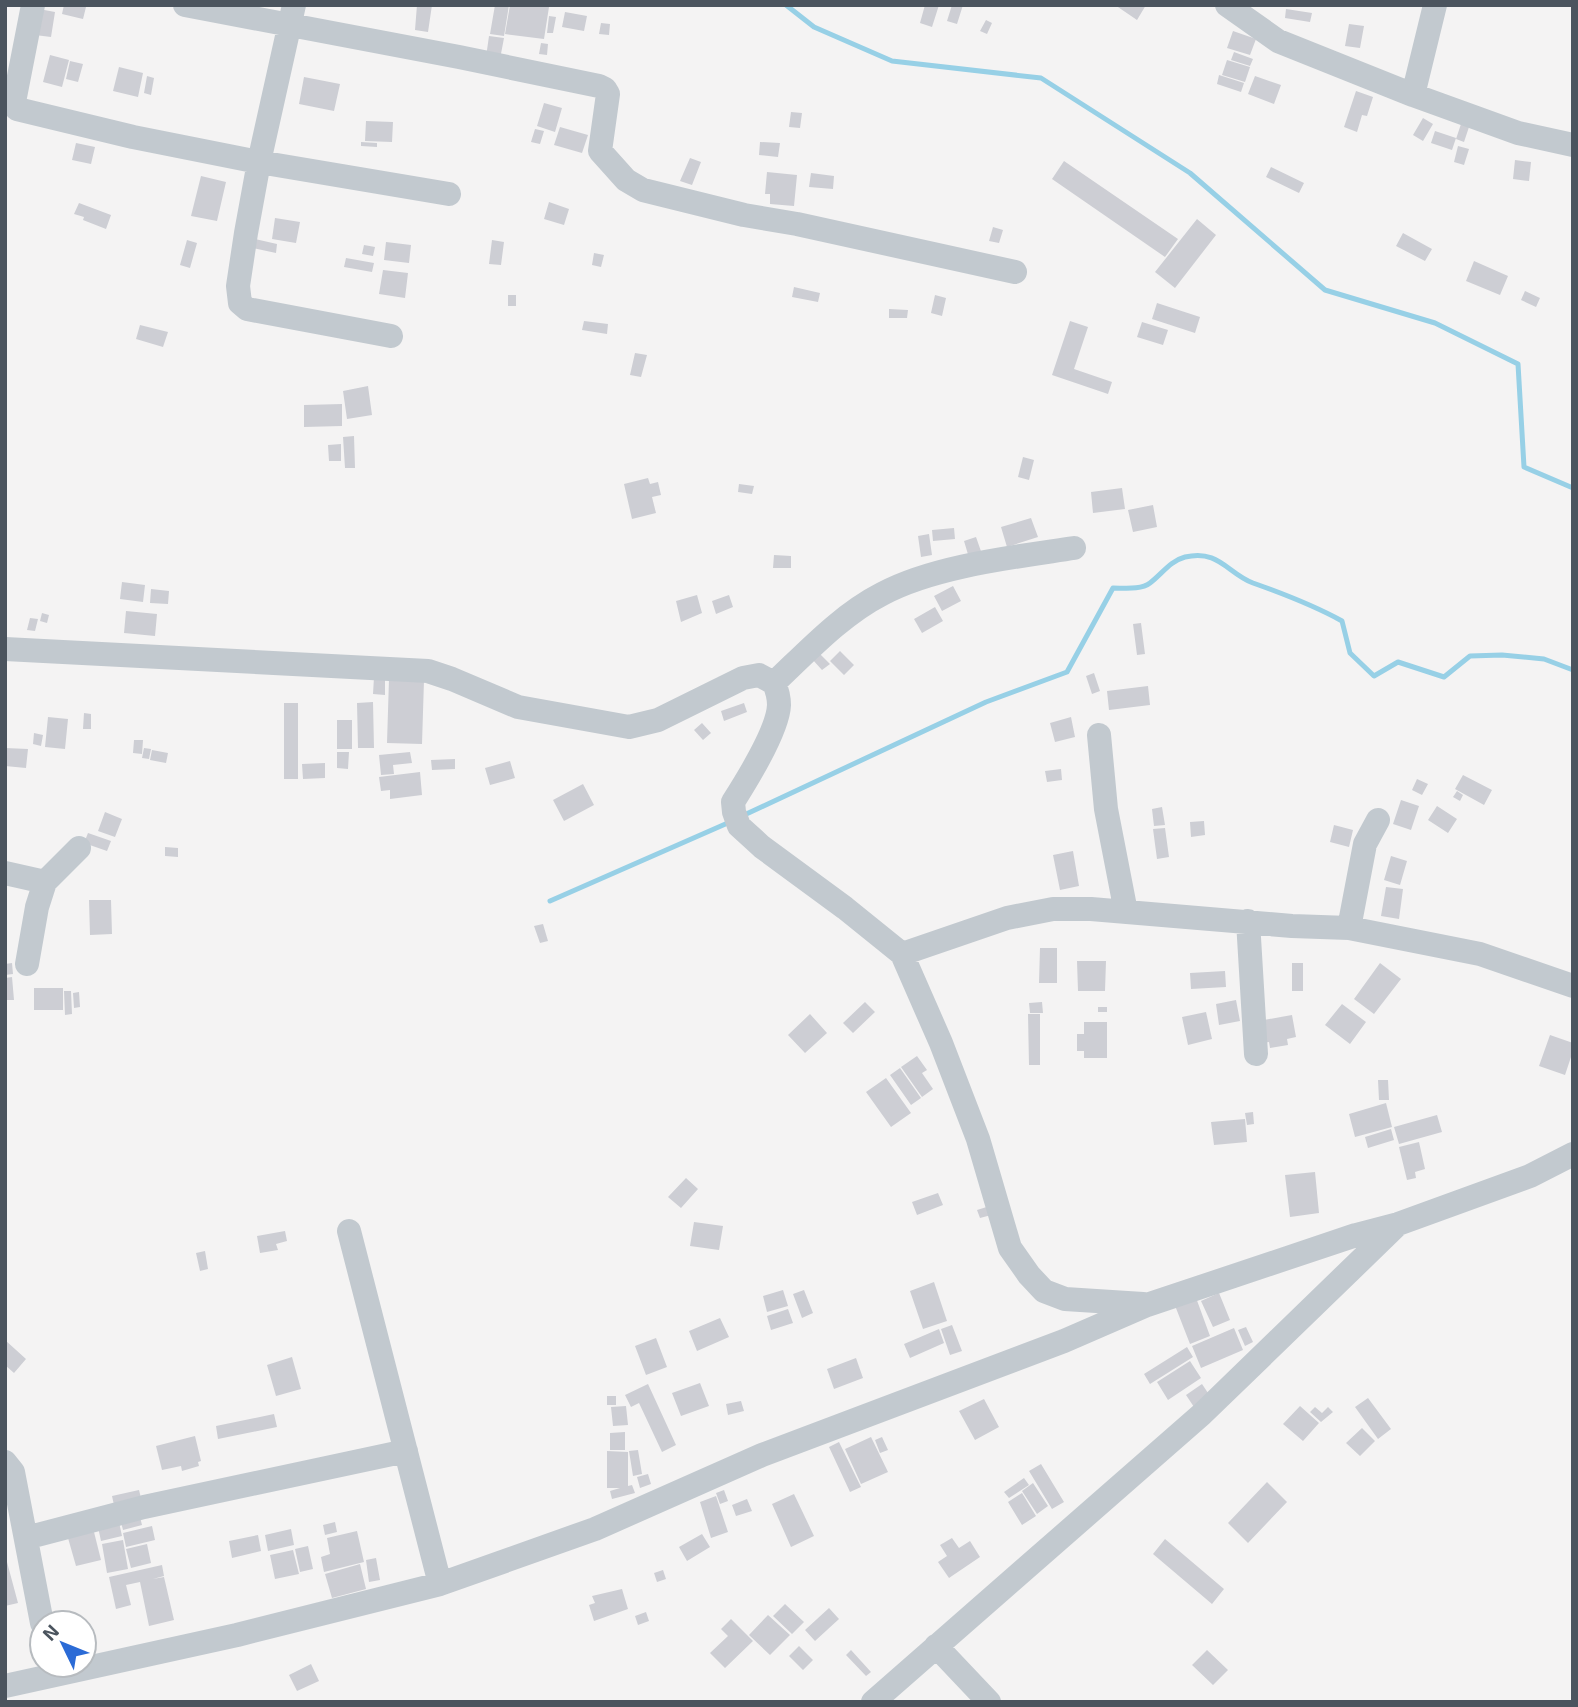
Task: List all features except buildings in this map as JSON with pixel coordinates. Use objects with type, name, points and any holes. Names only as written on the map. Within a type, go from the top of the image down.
[{"type":"street","points":[[33,5],[14,102],[18,109],[133,137],[259,162],[449,194]]},
{"type":"street","points":[[185,5],[292,15],[599,86],[608,94],[600,150],[626,180],[643,190],[744,215],[797,224],[1015,272]]},
{"type":"street","points":[[1227,5],[1278,41],[1413,95],[1518,133],[1573,145]]},
{"type":"street","points":[[1413,95],[1435,5]]},
{"type":"street","points":[[292,15],[259,162],[238,286],[243,307],[391,336]]},
{"type":"street","points":[[774,683],[859,608],[903,583],[986,562],[1074,548]]},
{"type":"street","points":[[5,649],[428,671],[518,707],[629,727],[658,720],[743,678],[759,675],[774,683],[779,705],[776,720],[733,802],[739,826],[762,847],[902,954],[941,1043],[978,1139],[1010,1248],[1044,1291],[1065,1299],[1147,1305]]},
{"type":"street","points":[[1098,735],[1107,810],[1126,912]]},
{"type":"street","points":[[1349,928],[1365,844],[1378,820]]},
{"type":"street","points":[[27,964],[37,907],[45,882],[79,849]]},
{"type":"street","points":[[5,873],[45,882]]},
{"type":"street","points":[[902,954],[1007,918],[1053,909],[1126,912],[1349,928],[1480,954],[1573,986]]},
{"type":"street","points":[[1248,921],[1256,1054]]},
{"type":"street","points":[[98,1661],[237,1635],[440,1584],[595,1529],[762,1455],[1064,1341],[1147,1305],[1356,1235],[1398,1224],[1531,1176],[1573,1154]]},
{"type":"street","points":[[873,1702],[1202,1414],[1398,1224]]},
{"type":"street","points":[[349,1231],[440,1584]]},
{"type":"street","points":[[26,1538],[144,1507],[407,1451]]},
{"type":"street","points":[[5,1462],[13,1472],[39,1609]]},
{"type":"street","points":[[936,1646],[989,1702]]},
{"type":"street","points":[[11,1691],[34,1679]]},
{"type":"waterway","points":[[786,5],[814,27],[892,61],[1041,78],[1190,173],[1325,290],[1435,323],[1518,364],[1524,467],[1573,488]]},
{"type":"waterway","points":[[742,816],[986,702],[1067,672],[1113,588],[1142,587],[1185,557],[1197,555],[1215,559],[1244,579],[1342,621],[1350,653],[1374,676],[1398,662],[1444,677],[1470,656],[1502,655],[1544,659],[1573,670]]},
{"type":"waterway","points":[[550,901],[730,822]]}]
